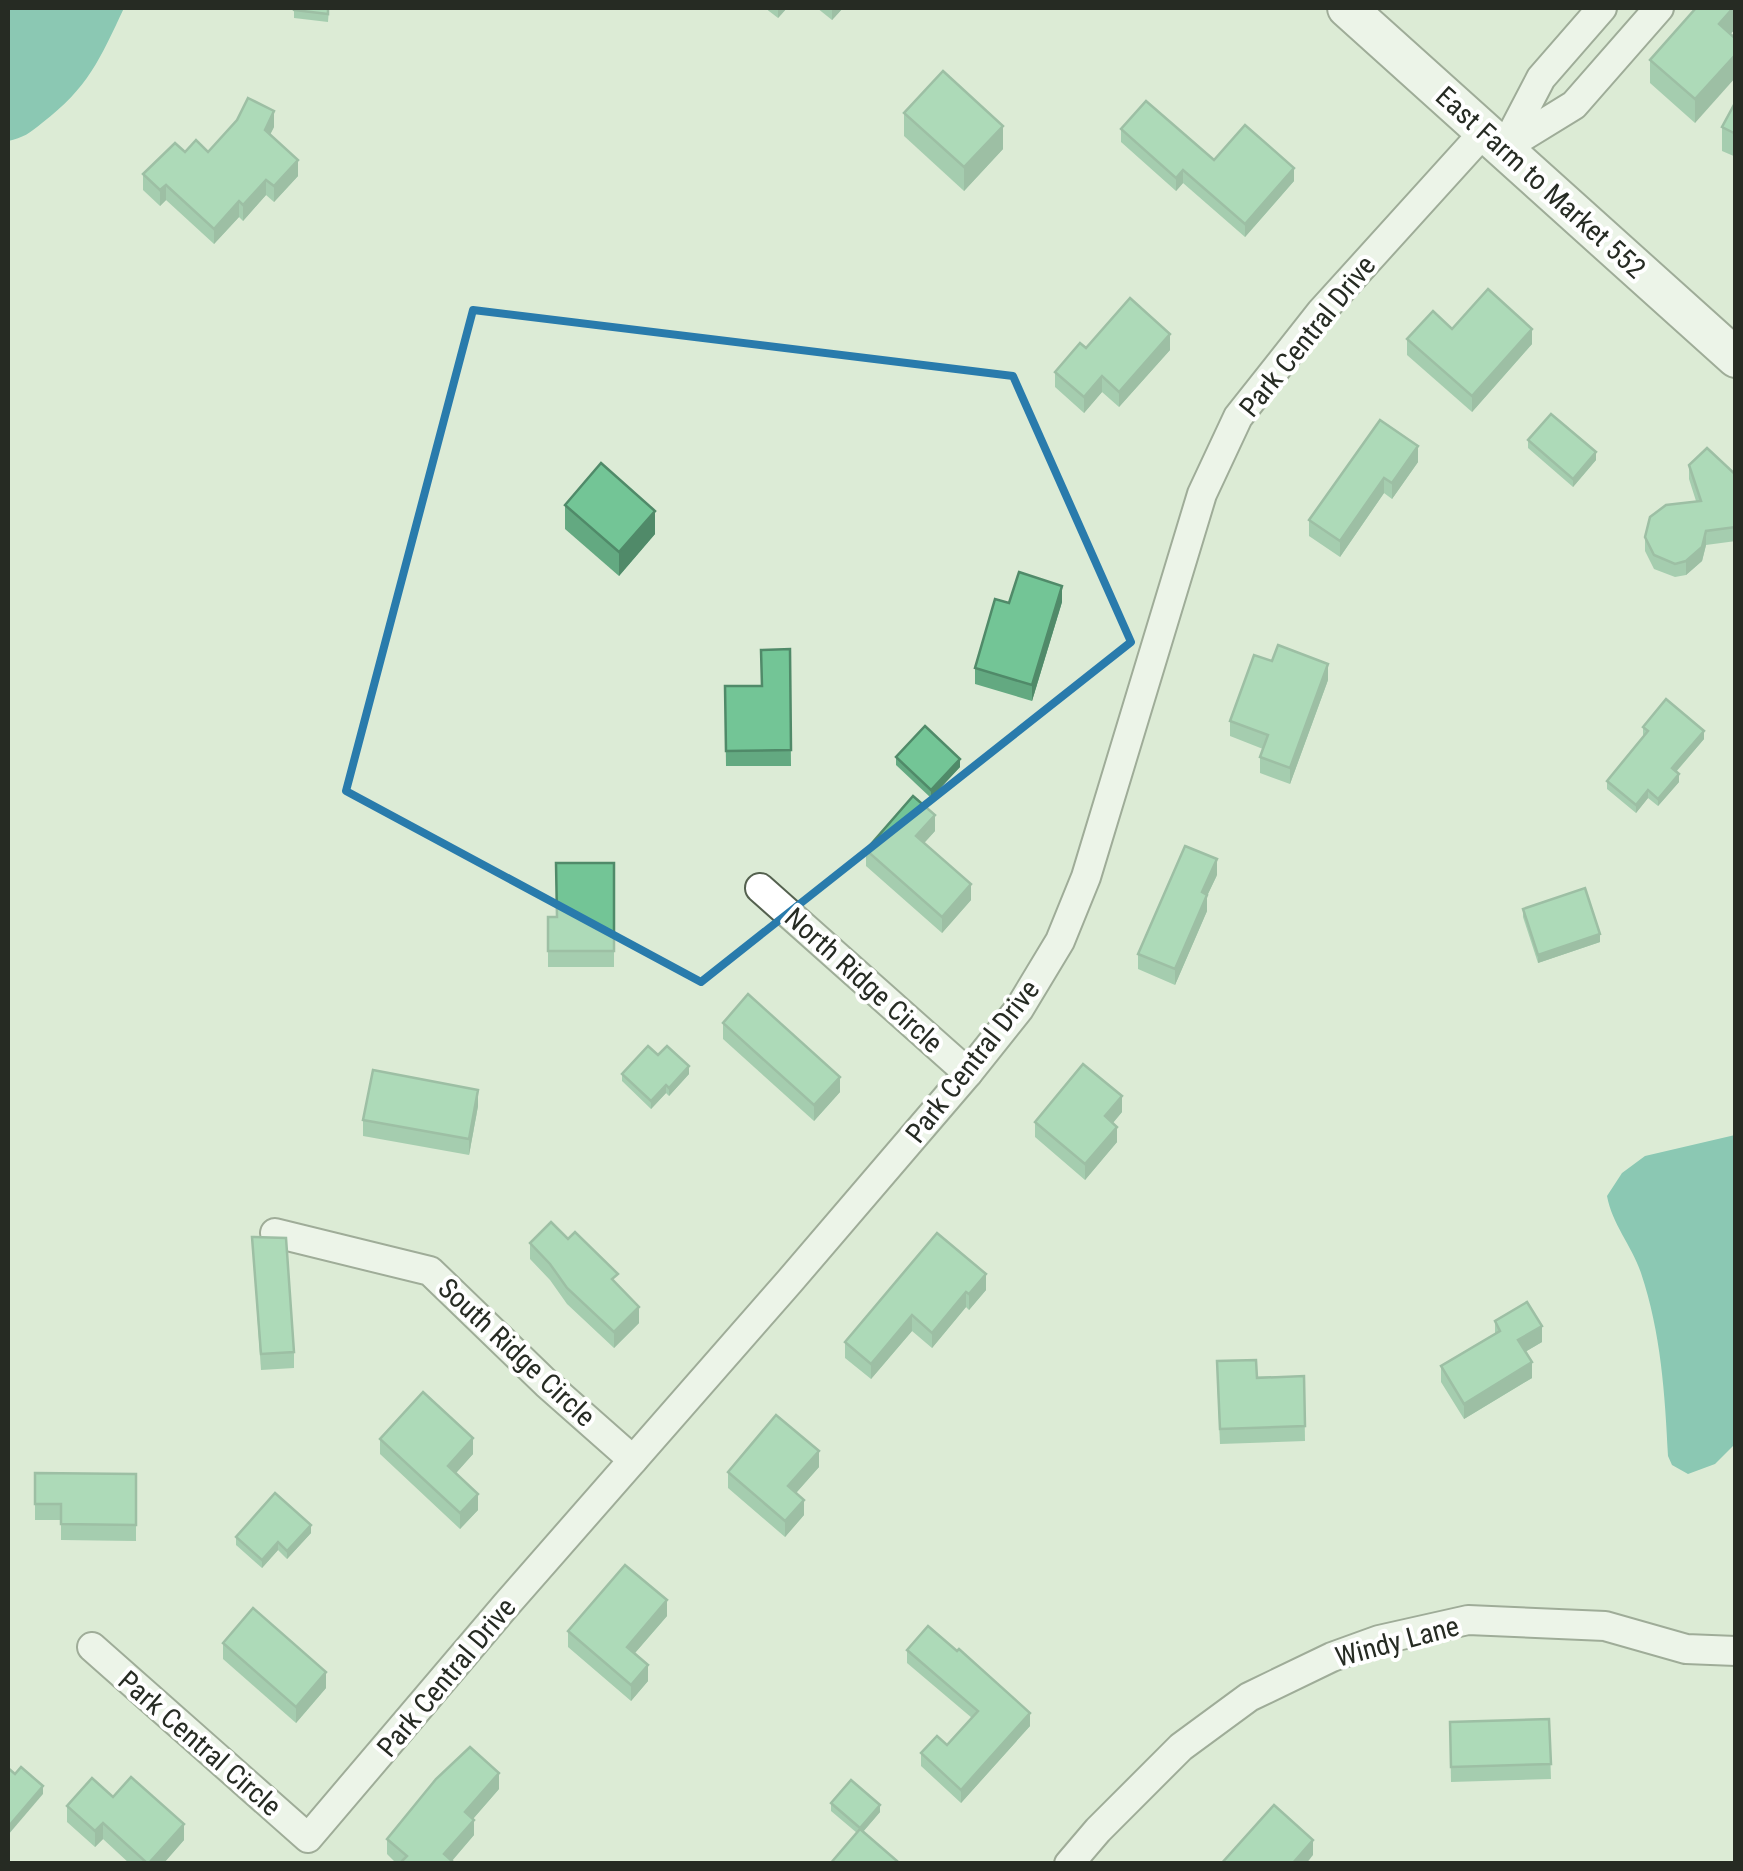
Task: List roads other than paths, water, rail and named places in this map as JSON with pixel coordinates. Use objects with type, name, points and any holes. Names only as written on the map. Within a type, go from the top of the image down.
[{"type":"main road","name":"East Farm to Market 552","points":[[1347,8],[1736,358]]},
{"type":"street","points":[[1495,140],[1541,78],[1602,8]]},
{"type":"street","points":[[1495,140],[1574,106],[1659,8]]},
{"type":"street","name":"Park Central Drive","points":[[308,1838],[968,1073],[1018,1009],[1060,941],[1086,877],[1202,494],[1238,417],[1321,312],[1495,140]]},
{"type":"street","name":"North Ridge Circle","points":[[760,888],[968,1073]]},
{"type":"street","name":"South Ridge Circle","points":[[276,1233],[430,1271],[547,1384],[634,1460]]},
{"type":"street","name":"Windy Lane","points":[[1070,1864],[1098,1830],[1181,1747],[1249,1697],[1332,1657],[1379,1640],[1468,1620],[1604,1626],[1686,1649],[1736,1651]]},
{"type":"street","name":"Park Central Circle","points":[[92,1647],[308,1838]]},
{"type":"water","points":[[8,8],[124,8],[82,85],[30,132],[8,141]]},
{"type":"water","points":[[1735,1135],[1735,1444],[1715,1464],[1688,1474],[1672,1465],[1668,1456],[1653,1318],[1641,1273],[1607,1196],[1622,1173],[1645,1156]]}]
